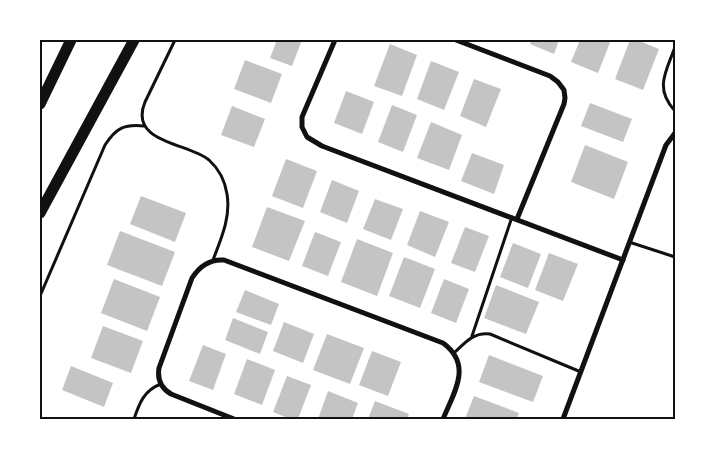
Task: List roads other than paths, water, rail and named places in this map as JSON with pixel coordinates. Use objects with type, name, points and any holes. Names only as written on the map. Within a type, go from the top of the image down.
[{"type":"highway","points":[[40,213],[134,40]]},
{"type":"highway","points":[[40,93],[68,45]]},
{"type":"highway","points":[[40,104],[68,45]]},
{"type":"street","points":[[335,40],[302,117],[304,132],[310,140],[623,260]]},
{"type":"street","points":[[456,40],[544,73],[558,82],[564,90],[564,104],[515,218]]},
{"type":"street","points":[[563,419],[666,145],[675,133]]},
{"type":"street","points":[[234,419],[176,397],[161,384],[158,376],[159,368],[192,278],[197,271],[213,260],[224,260],[440,341],[454,354],[459,362],[460,372],[443,419]]},
{"type":"lane","points":[[175,40],[142,108],[141,118],[145,126],[153,134],[165,141],[204,156],[219,172],[224,182],[228,206],[224,230],[213,260]]},
{"type":"lane","points":[[675,47],[663,80],[666,99],[675,111]]},
{"type":"lane","points":[[40,296],[105,145],[114,134],[125,126],[145,126]]},
{"type":"lane","points":[[472,337],[515,218]]},
{"type":"lane","points":[[630,242],[675,257]]},
{"type":"lane","points":[[454,354],[472,337],[480,334],[490,334],[582,372]]},
{"type":"lane","points":[[134,419],[139,403],[144,395],[155,386],[161,384]]}]
